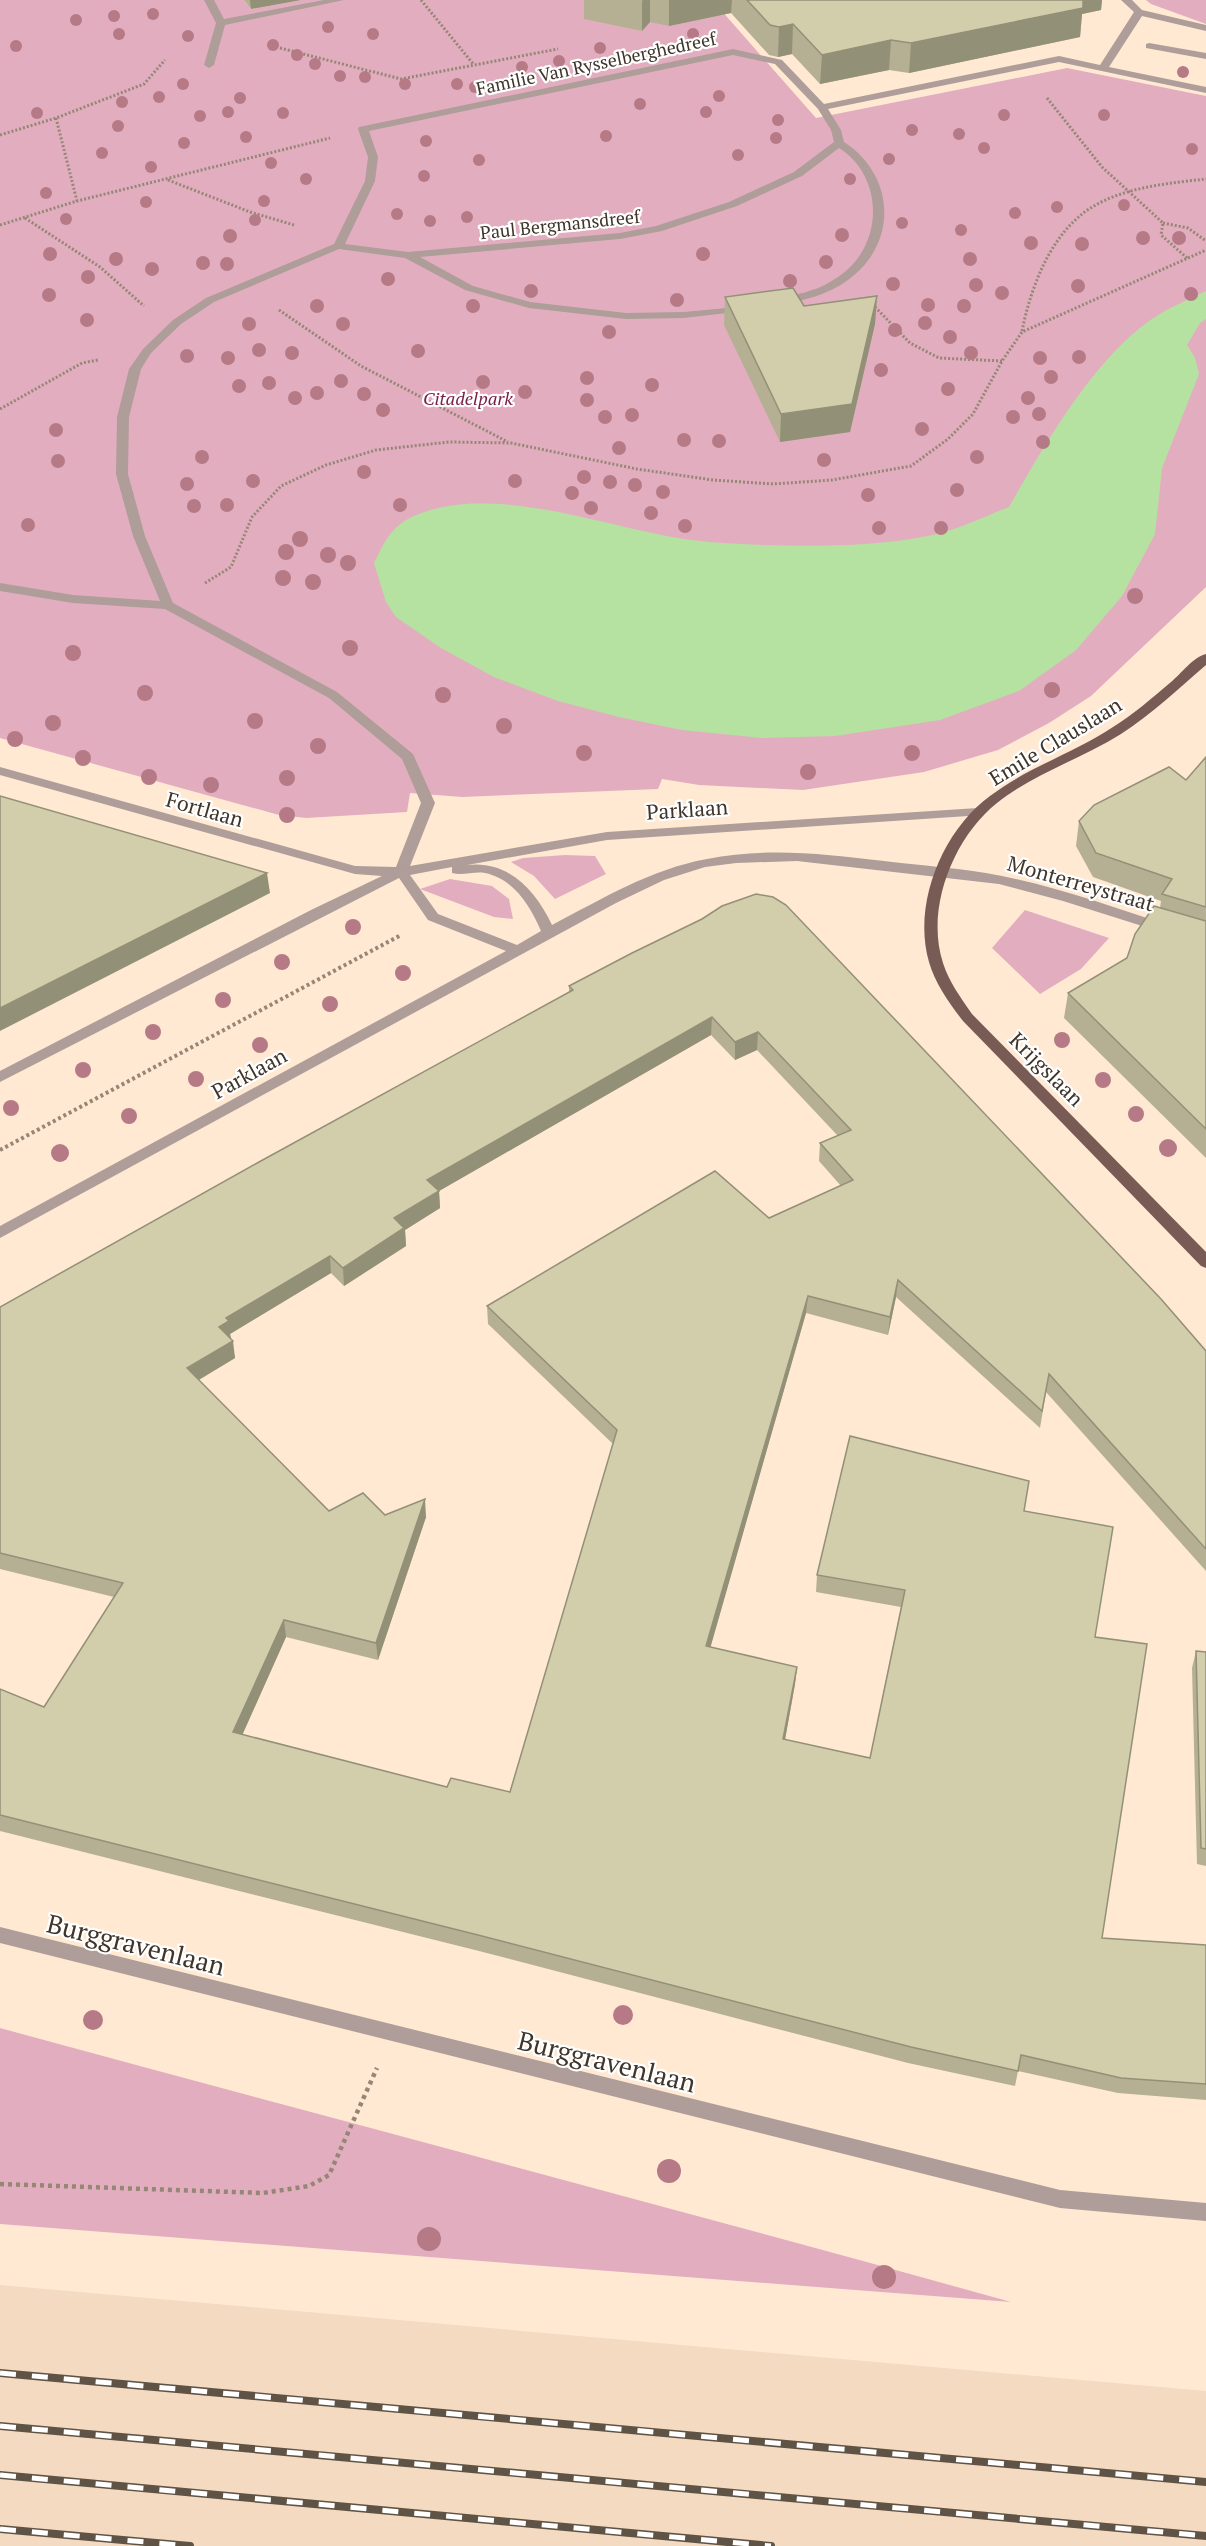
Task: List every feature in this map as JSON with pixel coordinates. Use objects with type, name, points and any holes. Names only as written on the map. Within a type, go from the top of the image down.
[{"type":"main road","name":"Emile Clauslaan","points":[[943,873],[958,838],[978,812],[1011,788],[1118,729],[1206,658]]},
{"type":"main road","name":"Krijgslaan","points":[[943,873],[933,902],[930,926],[935,962],[950,994],[987,1038],[1206,1262]]},
{"type":"street","points":[[209,0],[221,28],[209,65]]},
{"type":"street","points":[[221,28],[339,0]]},
{"type":"street","points":[[1126,0],[1139,12],[1206,28]]},
{"type":"street","points":[[1103,68],[1139,12]]},
{"type":"street","points":[[1149,46],[1206,56]]},
{"type":"street","name":"Familie Van Rysselberghedreef","points":[[338,246],[370,181],[373,157],[363,129],[733,52],[778,62],[822,107]]},
{"type":"street","points":[[822,107],[1059,59],[1206,90]]},
{"type":"street","name":"Paul Bergmansdreef","points":[[408,255],[469,288],[529,305],[626,316],[684,315],[759,307],[830,288],[866,259],[882,214],[874,180],[861,159],[839,143],[836,130],[822,107]]},
{"type":"street","name":"Paul Bergmansdreef","points":[[338,246],[408,255],[620,236],[658,229],[733,204],[787,179],[839,143]]},
{"type":"street","points":[[168,604],[139,536],[122,474],[123,417],[135,369],[147,351],[177,322],[210,300],[338,246]]},
{"type":"street","points":[[0,587],[73,599],[168,604],[333,695],[408,757],[429,803],[401,872],[433,917],[517,950]]},
{"type":"street","name":"Fortlaan","points":[[0,771],[355,870],[401,872]]},
{"type":"street","name":"Parklaan","points":[[0,1077],[401,872],[607,836],[978,812]]},
{"type":"street","name":"Parklaan","points":[[0,1233],[517,950],[638,886],[677,870],[717,861],[814,858],[943,873]]},
{"type":"street","name":"Parklaan","points":[[401,872],[485,869],[517,884],[537,905],[549,933]]},
{"type":"street","name":"Monterreystraat","points":[[943,873],[1010,882],[1172,930]]},
{"type":"street","name":"Burggravenlaan","points":[[0,1935],[392,2035],[1060,2199],[1206,2212]]},
{"type":"path","points":[[421,0],[474,65]]},
{"type":"path","points":[[221,28],[401,79],[558,49]]},
{"type":"path","points":[[0,135],[56,118],[144,84],[165,60]]},
{"type":"path","points":[[1022,67],[1102,167],[1129,193],[1163,223],[1188,228],[1206,241]]},
{"type":"path","points":[[56,118],[77,201]]},
{"type":"path","points":[[0,225],[77,201],[168,180],[330,137]]},
{"type":"path","points":[[168,604],[231,567],[252,517],[281,486],[326,465],[376,450],[449,442],[511,443],[637,469],[713,480],[773,484],[832,480],[911,466],[948,439],[974,414],[1002,361],[1022,332],[1033,286],[1060,240],[1087,210],[1129,193],[1206,179]]},
{"type":"path","points":[[168,180],[250,212],[294,225]]},
{"type":"path","points":[[24,217],[100,267],[150,312]]},
{"type":"path","points":[[1163,223],[1161,235],[1187,258]]},
{"type":"path","points":[[1022,332],[1206,250]]},
{"type":"path","points":[[248,285],[315,339],[400,390],[511,443]]},
{"type":"path","points":[[830,288],[874,306],[910,343],[939,358],[1002,361]]},
{"type":"path","points":[[0,409],[82,363],[147,351]]},
{"type":"path","points":[[0,1150],[433,917]]},
{"type":"path","points":[[0,2184],[263,2193],[309,2186],[329,2175],[392,2035]]},
{"type":"shaded area","points":[[1206,291],[1206,319],[1200,323],[1187,345],[1195,358],[1199,374],[1162,468],[1155,534],[1122,596],[1076,650],[1019,691],[940,720],[835,736],[762,738],[682,730],[558,701],[494,677],[441,648],[396,617],[386,602],[374,563],[385,542],[406,520],[445,507],[479,503],[515,505],[691,540],[764,545],[868,544],[928,536],[959,527],[1009,507],[1053,432],[1088,382],[1108,359],[1149,321]]},
{"type":"shaded area","points":[[0,2285],[1206,2391],[1206,2546],[0,2546]]},
{"type":"green space","name":"Citadelpark","points":[[0,0],[244,0],[251,9],[301,0],[600,0],[650,22],[713,1],[816,118],[1067,68],[1206,96],[1206,587],[1091,696],[1049,723],[998,750],[924,772],[803,790],[699,785],[662,779],[658,789],[462,797],[410,793],[407,812],[306,818],[279,815],[0,738]]},
{"type":"green space","points":[[1146,0],[1206,0],[1206,24],[1151,4]]},
{"type":"green space","points":[[565,855],[595,856],[606,874],[555,899],[534,876],[511,862],[523,858]]},
{"type":"green space","points":[[450,879],[492,886],[509,899],[513,919],[494,917],[420,889]]},
{"type":"green space","points":[[1025,910],[1109,938],[1081,969],[1040,994],[992,948]]},
{"type":"green space","points":[[0,2028],[758,2232],[1011,2302],[0,2224]]},
{"type":"building","points":[[747,0],[1083,0],[1083,8],[911,43],[891,40],[822,55],[793,24],[779,27],[770,25]]},
{"type":"building","points":[[793,288],[804,306],[877,296],[852,404],[781,414],[725,297]]},
{"type":"building","points":[[1206,757],[1206,907],[1162,894],[1172,879],[1096,853],[1079,821],[1094,805],[1169,767],[1186,780]]},
{"type":"building","points":[[0,796],[267,873],[0,1008]]},
{"type":"building","points":[[756,894],[773,897],[786,905],[1161,1299],[1206,1351],[1206,1549],[1049,1374],[1042,1411],[898,1280],[890,1317],[808,1296],[706,1646],[797,1667],[783,1739],[870,1758],[905,1590],[817,1575],[850,1436],[1029,1481],[1024,1511],[1113,1527],[1095,1637],[1147,1644],[1102,1938],[1206,1945],[1206,2084],[1121,2078],[1021,2055],[1018,2071],[911,2047],[0,1815],[0,1689],[44,1707],[123,1583],[0,1553],[0,1307],[573,990],[569,986],[702,919],[722,906]],"holes":[[[712,1017],[735,1042],[758,1032],[851,1130],[820,1143],[853,1180],[769,1218],[715,1171],[487,1306],[617,1430],[510,1792],[451,1778],[447,1787],[233,1732],[284,1620],[376,1643],[425,1499],[385,1515],[363,1493],[329,1511],[187,1368],[233,1341],[219,1327],[229,1321],[226,1318],[330,1256],[343,1268],[404,1228],[394,1218],[439,1191],[427,1180]]]},
{"type":"building","points":[[1154,906],[1206,921],[1206,1129],[1068,993],[1127,958],[1135,934]]},
{"type":"building","points":[[1196,1651],[1206,1652],[1206,1849],[1201,1848]]},
{"type":"railway","points":[[0,2373],[1206,2482]]},
{"type":"railway","points":[[0,2426],[1206,2536]]},
{"type":"railway","points":[[0,2475],[771,2546]]},
{"type":"railway","points":[[0,2529],[190,2546]]}]
